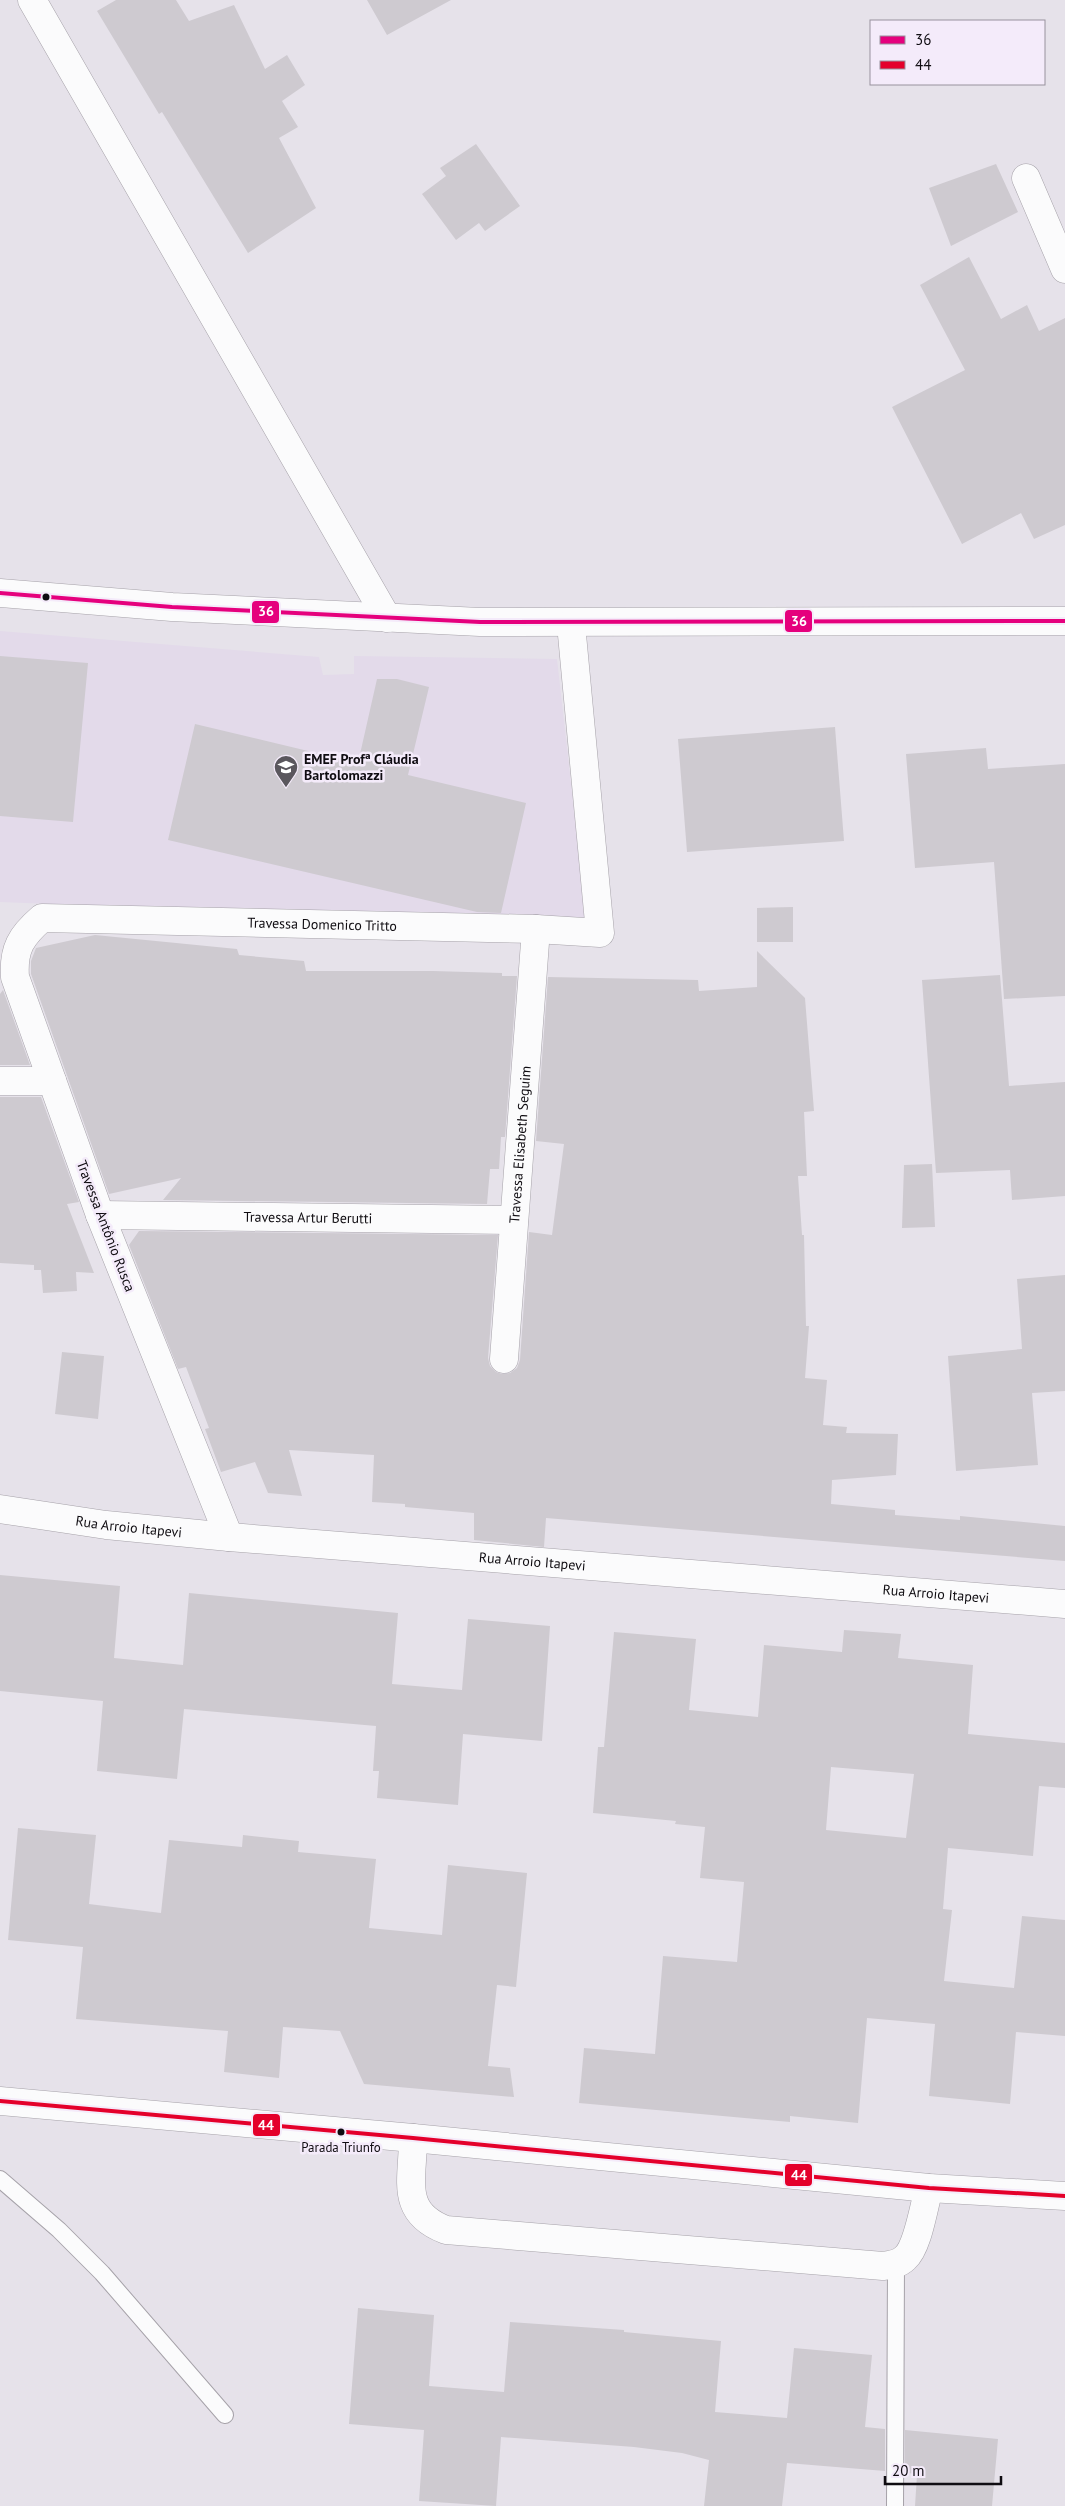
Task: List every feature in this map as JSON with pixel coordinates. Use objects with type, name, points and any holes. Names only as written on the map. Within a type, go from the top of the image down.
[{"type":"street","points":[[32,0],[387,618]]},
{"type":"street","points":[[1026,178],[1065,270]]},
{"type":"street","points":[[0,594],[387,618],[571,624],[1065,621]]},
{"type":"street","name":"Travessa Domenico Tritto","points":[[42,918],[536,929],[600,933],[571,624]]},
{"type":"street","name":"Travessa Antônio Rusca","points":[[42,918],[29,929],[20,942],[14,958],[14,977],[100,1215],[229,1537]]},
{"type":"street","name":"Travessa Elisabeth Seguim","points":[[504,1359],[536,929]]},
{"type":"street","points":[[0,1081],[52,1081]]},
{"type":"street","name":"Travessa Artur Berutti","points":[[100,1215],[514,1220]]},
{"type":"street","name":"Rua Arroio Itapevi","points":[[0,1509],[106,1525],[229,1537],[1065,1604]]},
{"type":"street","points":[[0,2101],[413,2138],[929,2188],[1065,2196]]},
{"type":"street","points":[[413,2138],[412,2201],[418,2214],[430,2224],[446,2230],[694,2252],[883,2266],[896,2264],[906,2258],[912,2249],[929,2188]]},
{"type":"lane","points":[[0,2179],[59,2230],[102,2272],[225,2414]]},
{"type":"lane","points":[[895,2506],[896,2264]]},
{"type":"shaded area","name":"EMEF Profª Cláudia Bartolomazzi","points":[[0,631],[319,657],[323,675],[354,674],[354,656],[557,659],[587,925],[0,902]]},
{"type":"building","points":[[116,0],[176,0],[189,21],[234,5],[265,69],[287,55],[305,85],[282,101],[298,127],[279,138],[316,208],[248,253],[162,112],[159,114],[97,11]]},
{"type":"building","points":[[367,0],[451,0],[387,35]]},
{"type":"building","points":[[476,144],[520,206],[485,231],[479,223],[456,240],[422,194],[446,176],[440,168]]},
{"type":"building","points":[[996,164],[1018,212],[951,246],[929,188]]},
{"type":"building","points":[[969,257],[1001,319],[1027,305],[1039,331],[1065,318],[1065,525],[1034,539],[1021,513],[962,544],[892,407],[965,370],[920,285]]},
{"type":"building","points":[[0,656],[88,663],[73,822],[0,816]]},
{"type":"building","points":[[377,679],[397,679],[429,687],[408,775],[526,803],[501,913],[477,912],[168,840],[195,724],[358,763]]},
{"type":"building","points":[[835,727],[844,841],[687,852],[678,739]]},
{"type":"building","points":[[986,748],[988,769],[1065,764],[1065,996],[1004,999],[994,862],[915,868],[906,754]]},
{"type":"building","points":[[793,907],[793,942],[757,942],[757,908]]},
{"type":"building","points":[[95,935],[237,949],[239,955],[304,961],[306,971],[433,971],[502,973],[502,976],[517,976],[505,1137],[501,1137],[499,1169],[490,1169],[487,1204],[163,1200],[181,1178],[109,1194],[31,974],[31,961],[36,948]]},
{"type":"building","points":[[757,951],[805,998],[814,1111],[804,1112],[807,1176],[798,1176],[802,1235],[804,1235],[806,1326],[809,1326],[805,1378],[827,1380],[823,1425],[847,1427],[846,1433],[898,1434],[896,1475],[832,1480],[831,1504],[895,1510],[895,1515],[960,1520],[960,1516],[1065,1526],[1065,1561],[546,1518],[544,1547],[474,1540],[474,1513],[405,1507],[405,1504],[372,1502],[374,1455],[289,1450],[302,1496],[268,1493],[255,1462],[221,1472],[205,1429],[209,1428],[186,1367],[178,1369],[129,1245],[139,1231],[498,1235],[488,1358],[490,1366],[496,1372],[502,1374],[510,1373],[517,1368],[520,1360],[529,1232],[552,1235],[564,1144],[536,1141],[548,977],[698,980],[699,991],[757,987]]},
{"type":"building","points":[[1000,975],[1009,1086],[1065,1082],[1065,1196],[1012,1200],[1010,1170],[936,1173],[922,980]]},
{"type":"building","points":[[3,990],[30,1065],[0,1065],[0,994]]},
{"type":"building","points":[[0,1097],[41,1097],[79,1202],[67,1204],[94,1273],[76,1272],[77,1291],[43,1293],[41,1270],[34,1270],[34,1265],[0,1263]]},
{"type":"building","points":[[932,1164],[935,1227],[902,1228],[904,1165]]},
{"type":"building","points":[[1065,1275],[1065,1391],[1032,1393],[1038,1465],[956,1471],[948,1356],[1022,1349],[1017,1279]]},
{"type":"building","points":[[62,1352],[104,1356],[98,1419],[55,1414]]},
{"type":"building","points":[[0,1575],[120,1586],[114,1658],[183,1665],[189,1593],[398,1613],[392,1684],[462,1690],[468,1619],[550,1626],[542,1741],[463,1734],[458,1805],[377,1798],[379,1771],[373,1771],[376,1726],[184,1709],[177,1779],[97,1771],[103,1701],[0,1691]]},
{"type":"building","points":[[844,1630],[901,1634],[898,1658],[973,1665],[968,1734],[1065,1743],[1065,1788],[1039,1786],[1033,1856],[948,1848],[943,1909],[952,1910],[944,1981],[1014,1988],[1022,1916],[1065,1920],[1065,2036],[1016,2032],[1010,2104],[929,2096],[935,2024],[867,2018],[858,2123],[790,2116],[790,2122],[579,2103],[584,2048],[655,2054],[663,1956],[737,1962],[744,1882],[700,1878],[705,1827],[675,1824],[676,1821],[593,1813],[598,1747],[604,1747],[614,1632],[696,1639],[689,1710],[758,1717],[764,1645],[842,1652]],"holes":[[[831,1767],[914,1774],[906,1838],[826,1830]]]},
{"type":"building","points":[[18,1828],[96,1835],[89,1904],[161,1913],[169,1840],[242,1847],[243,1835],[299,1841],[298,1852],[376,1859],[369,1928],[442,1935],[448,1865],[527,1873],[516,1987],[497,1985],[488,2066],[510,2068],[514,2097],[364,2084],[340,2031],[283,2027],[279,2078],[224,2072],[228,2031],[76,2019],[83,1947],[8,1940]]},
{"type":"building","points":[[358,2308],[434,2315],[429,2386],[504,2392],[510,2322],[624,2330],[624,2332],[721,2341],[715,2412],[787,2418],[794,2348],[872,2355],[865,2427],[885,2429],[885,2471],[787,2463],[782,2506],[704,2506],[709,2460],[682,2453],[634,2447],[501,2437],[496,2506],[419,2501],[424,2430],[349,2424]]},
{"type":"building","points":[[905,2430],[998,2439],[992,2506],[915,2506],[917,2475],[905,2472]]},
{"type":"transit line","name":"36","points":[[0,593],[172,607],[480,622],[1065,621]]},
{"type":"transit line","name":"44","points":[[0,2101],[413,2138],[929,2188],[1065,2196]]},
{"type":"place","name":"EMEF Profª Cláudia Bartolomazzi","points":[[286,788]]},
{"type":"place","name":"Parada Triunfo","points":[[341,2132]]}]
